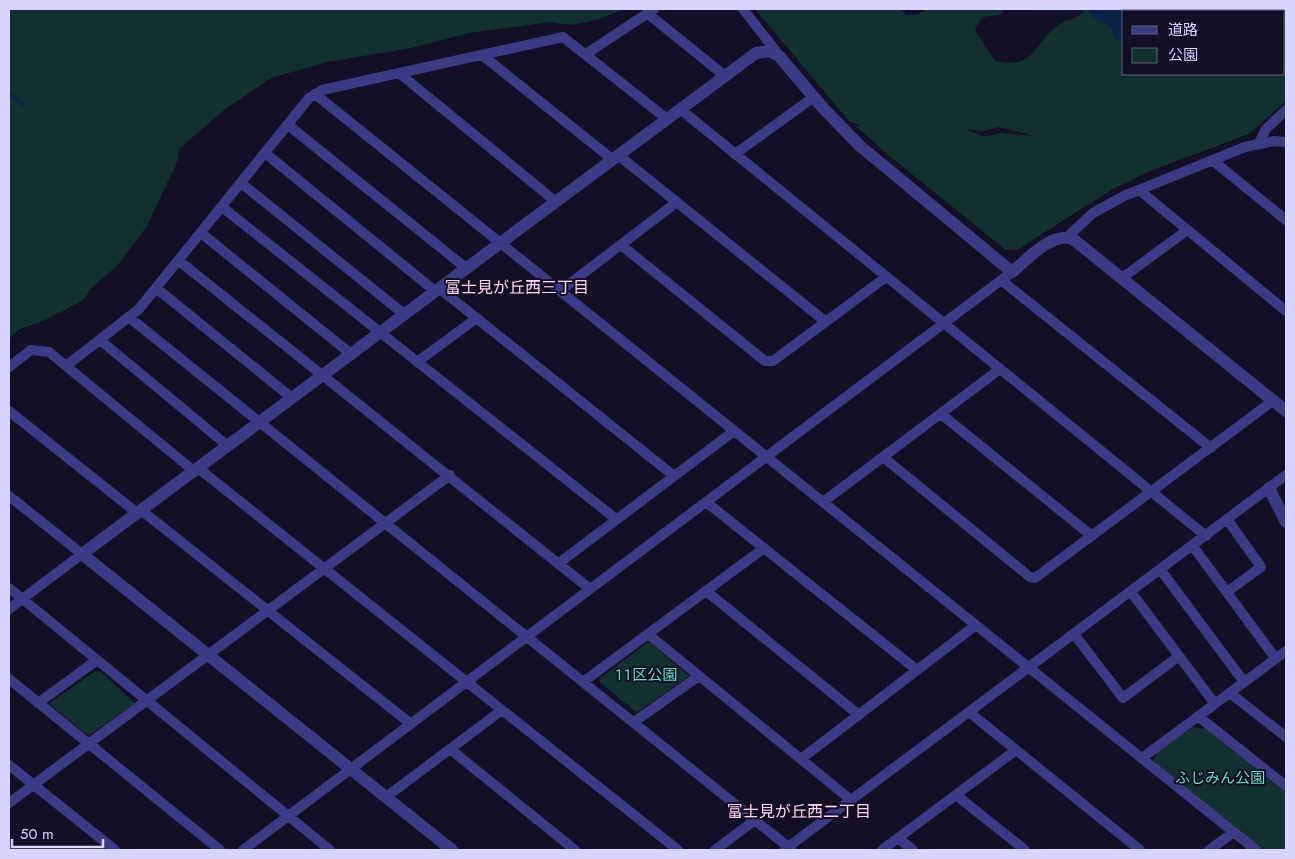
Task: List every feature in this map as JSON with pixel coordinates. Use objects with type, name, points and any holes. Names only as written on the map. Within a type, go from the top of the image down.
[{"type":"street","points":[[743,9],[814,97],[871,156],[1006,276],[1211,448]]},
{"type":"street","points":[[586,54],[650,11],[725,76]]},
{"type":"street","points":[[66,366],[130,318],[315,94],[334,87],[563,37],[667,119]]},
{"type":"street","points":[[9,609],[499,242],[758,52],[772,52],[781,58]]},
{"type":"street","points":[[482,55],[677,202],[826,322]]},
{"type":"street","points":[[399,73],[555,201]]},
{"type":"street","points":[[315,94],[1256,850]]},
{"type":"street","points":[[735,154],[814,97]]},
{"type":"street","points":[[680,109],[1206,536]]},
{"type":"street","points":[[1259,143],[1266,129],[1286,110]]},
{"type":"street","points":[[288,125],[466,268]]},
{"type":"street","points":[[243,850],[1054,240],[1067,237],[1093,213],[1139,190],[1212,160],[1259,143],[1286,142]]},
{"type":"street","points":[[265,154],[437,290],[477,318],[674,476]]},
{"type":"street","points":[[1212,160],[1286,220]]},
{"type":"street","points":[[241,182],[404,314]]},
{"type":"street","points":[[1139,190],[1186,231],[1286,311]]},
{"type":"street","points":[[560,291],[677,202]]},
{"type":"street","points":[[222,207],[616,520]]},
{"type":"street","points":[[1122,278],[1186,231]]},
{"type":"street","points":[[201,233],[351,354]]},
{"type":"street","points":[[1067,237],[1075,240],[1286,411]]},
{"type":"street","points":[[622,244],[766,361],[773,361],[886,277]]},
{"type":"street","points":[[178,260],[450,475],[590,589]]},
{"type":"street","points":[[156,288],[292,398]]},
{"type":"street","points":[[130,318],[261,421],[634,722],[788,849],[1286,475]]},
{"type":"street","points":[[417,362],[477,318]]},
{"type":"street","points":[[100,340],[228,446]]},
{"type":"street","points":[[9,367],[31,350],[49,352],[678,850]]},
{"type":"street","points":[[823,502],[1000,369]]},
{"type":"street","points":[[883,457],[1032,578],[1038,576],[1274,400]]},
{"type":"street","points":[[9,411],[268,610],[411,724]]},
{"type":"street","points":[[940,414],[1092,536]]},
{"type":"street","points":[[559,563],[734,431]]},
{"type":"street","points":[[9,803],[450,475]]},
{"type":"street","points":[[1269,488],[1286,522]]},
{"type":"street","points":[[9,496],[452,850]]},
{"type":"street","points":[[706,502],[917,670]]},
{"type":"street","points":[[1227,519],[1261,567],[1227,592]]},
{"type":"street","points":[[1192,545],[1276,659]]},
{"type":"street","points":[[584,682],[764,548]]},
{"type":"street","points":[[1160,569],[1244,682]]},
{"type":"street","points":[[9,588],[330,850]]},
{"type":"street","points":[[706,592],[858,715]]},
{"type":"street","points":[[1130,592],[1215,704]]},
{"type":"street","points":[[800,759],[976,626]]},
{"type":"street","points":[[648,634],[851,800]]},
{"type":"street","points":[[1074,634],[1123,698],[1179,656]]},
{"type":"street","points":[[1142,758],[1286,652]]},
{"type":"street","points":[[38,703],[97,660]]},
{"type":"street","points":[[634,722],[699,676]]},
{"type":"street","points":[[9,679],[220,850]]},
{"type":"street","points":[[1230,693],[1286,737]]},
{"type":"street","points":[[386,797],[502,710]]},
{"type":"street","points":[[969,712],[1140,850]]},
{"type":"street","points":[[1199,716],[1286,786]]},
{"type":"street","points":[[450,749],[575,850]]},
{"type":"street","points":[[882,850],[1016,750]]},
{"type":"street","points":[[9,765],[115,850]]},
{"type":"street","points":[[956,795],[1025,850]]},
{"type":"street","points":[[715,850],[755,820]]},
{"type":"street","points":[[1209,850],[1234,832]]},
{"type":"street","points":[[898,838],[913,850]]},
{"type":"green space","points":[[9,9],[626,9],[592,21],[571,25],[551,22],[469,33],[411,48],[327,62],[271,78],[224,110],[179,149],[178,160],[147,226],[117,266],[90,289],[84,300],[45,320],[18,330],[9,339]]},
{"type":"green space","points":[[755,9],[901,9],[906,15],[918,14],[927,9],[1006,9],[1000,15],[982,17],[975,30],[995,61],[1009,63],[1019,62],[1027,58],[1051,31],[1060,24],[1082,14],[1084,11],[1038,11],[1028,9],[1286,9],[1286,101],[1249,134],[1150,171],[1111,190],[1017,250],[1006,250],[887,154],[856,126],[862,126],[849,121]],"holes":[[[999,127],[1034,136],[1001,133],[981,136],[966,129],[983,131]]]},
{"type":"green space","name":"１１区公園","points":[[647,643],[651,643],[689,676],[636,712],[600,682],[599,679]]},
{"type":"green space","points":[[96,671],[100,671],[135,703],[91,734],[86,734],[51,705],[51,702]]},
{"type":"green space","name":"ふじみん公園","points":[[1193,727],[1206,729],[1286,793],[1286,850],[1262,850],[1153,762],[1157,752]]},
{"type":"waterway","points":[[1100,9],[1118,19],[1122,28]]},
{"type":"waterway","points":[[9,95],[23,104]]},
{"type":"district","name":"富士見が丘西三丁目","points":[[517,287]]},
{"type":"district","name":"富士見が丘西二丁目","points":[[799,811]]}]
